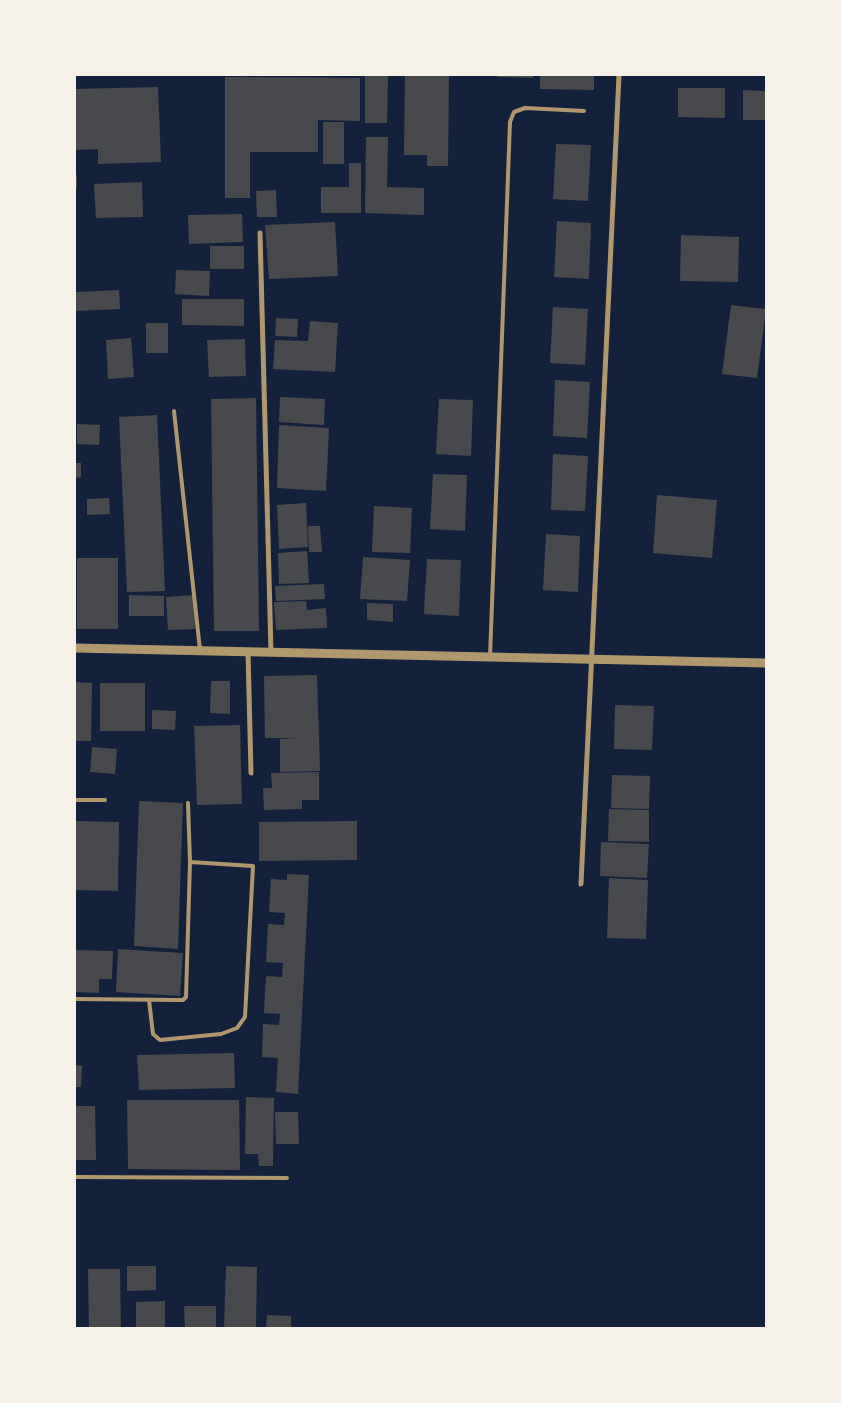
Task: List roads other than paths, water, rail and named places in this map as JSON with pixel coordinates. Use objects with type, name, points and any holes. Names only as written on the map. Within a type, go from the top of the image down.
[{"type":"street","points":[[581,884],[619,75]]},
{"type":"street","points":[[260,233],[271,652]]},
{"type":"street","points":[[75,648],[766,663]]},
{"type":"street","points":[[248,652],[250,773]]},
{"type":"lane","points":[[490,657],[510,122],[514,112],[525,108],[584,111]]},
{"type":"lane","points":[[174,411],[200,651]]},
{"type":"lane","points":[[75,800],[105,800]]},
{"type":"lane","points":[[75,999],[183,1000],[186,997],[190,862],[188,803]]},
{"type":"lane","points":[[149,1000],[153,1034],[160,1040],[221,1034],[237,1028],[245,1018],[253,866],[190,862]]},
{"type":"lane","points":[[75,1177],[287,1178]]}]
